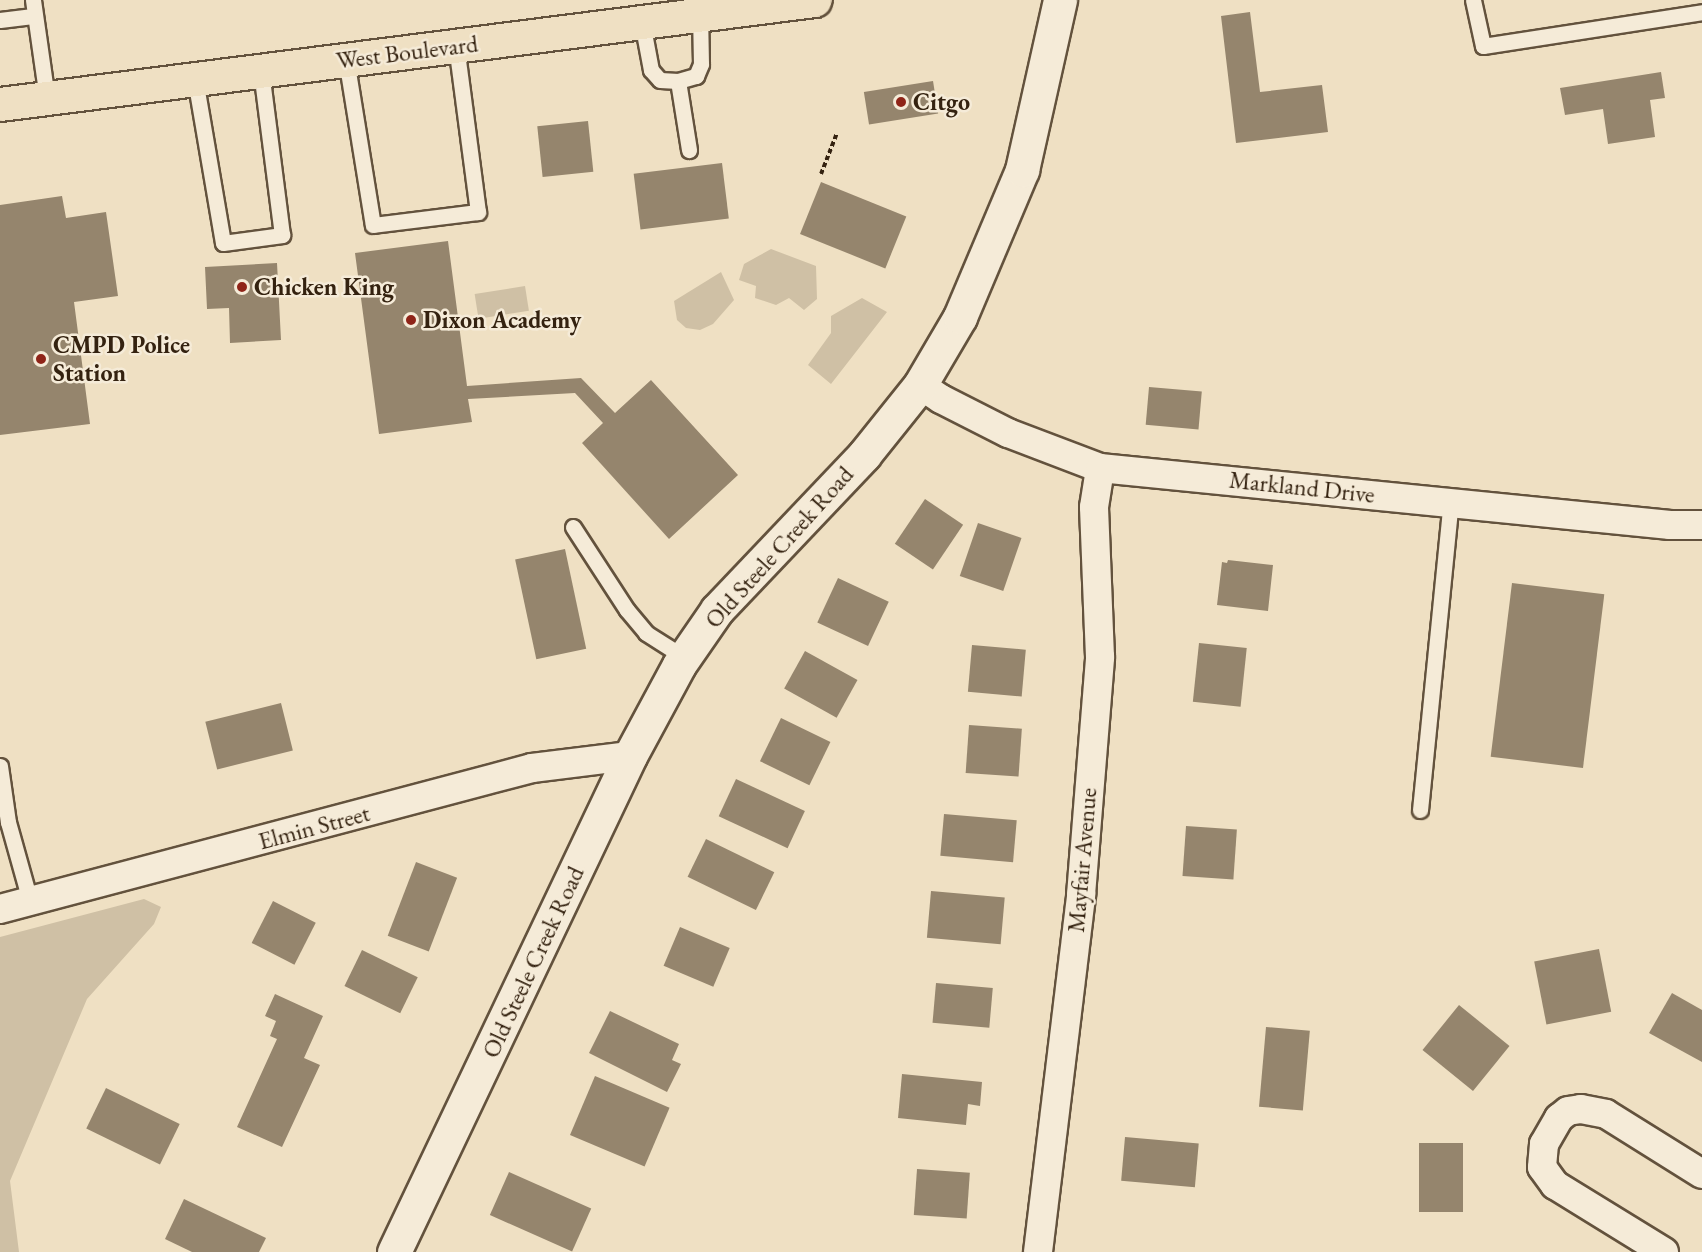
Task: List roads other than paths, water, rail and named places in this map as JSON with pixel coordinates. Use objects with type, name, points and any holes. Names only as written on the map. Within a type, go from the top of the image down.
[{"type":"main road","name":"Old Steele Creek Road","points":[[394,1252],[630,756],[684,657],[717,610],[864,455],[920,385],[960,317],[1015,191],[1060,0]]},
{"type":"main road","name":"West Boulevard","points":[[0,104],[804,1]]},
{"type":"street","name":"Markland Drive","points":[[920,385],[941,399],[1008,433],[1100,468],[1670,525],[1702,525]]},
{"type":"street","name":"Mayfair Avenue","points":[[1038,1252],[1081,895],[1099,668],[1094,507],[1100,468]]},
{"type":"street","name":"Elmin Street","points":[[0,909],[532,768],[630,756]]},
{"type":"street","points":[[1664,1252],[1555,1185],[1542,1167],[1544,1144],[1559,1118],[1569,1111],[1581,1109],[1606,1114],[1702,1174]]},
{"type":"lane","points":[[33,0],[47,98]]},
{"type":"lane","points":[[1473,0],[1483,46],[1702,12]]},
{"type":"lane","points":[[642,22],[651,70],[660,80],[678,81],[696,76],[701,64],[700,14]]},
{"type":"lane","points":[[0,20],[35,16]]},
{"type":"lane","points":[[346,59],[373,225],[478,213],[456,46]]},
{"type":"lane","points":[[195,79],[223,243],[282,235],[261,70]]},
{"type":"lane","points":[[678,81],[689,150]]},
{"type":"lane","points":[[1420,810],[1451,502]]},
{"type":"lane","points":[[573,527],[627,610],[646,633],[684,657]]},
{"type":"lane","points":[[0,766],[8,822],[30,901]]},
{"type":"place","name":"Citgo","points":[[901,102]]},
{"type":"place","name":"Chicken King","points":[[242,287]]},
{"type":"place","name":"Dixon Academy","points":[[411,320]]},
{"type":"place","name":"CMPD Police Station","points":[[41,359]]}]
